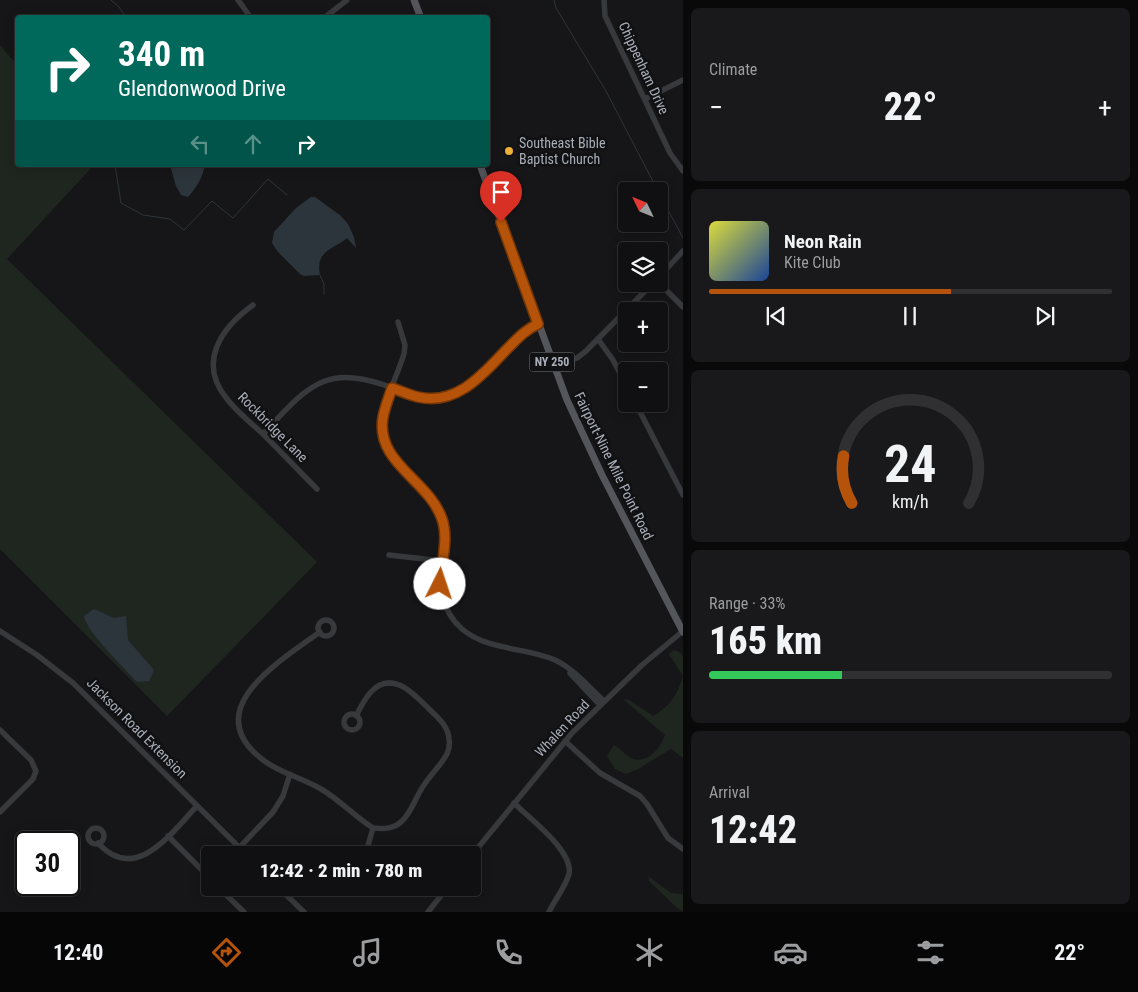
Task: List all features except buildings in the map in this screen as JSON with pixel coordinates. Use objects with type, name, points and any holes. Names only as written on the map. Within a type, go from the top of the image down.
[{"type":"main road","points":[[414,0],[420,15]]},
{"type":"main road","name":"Fairport-Nine Mile Point Road","points":[[481,167],[538,324],[581,431],[602,476],[683,632]]},
{"type":"street","points":[[238,0],[249,15]]},
{"type":"street","points":[[328,15],[347,0]]},
{"type":"street","name":"Chippenham Drive","points":[[604,0],[605,16],[670,153],[683,171]]},
{"type":"street","points":[[645,100],[683,80]]},
{"type":"street","points":[[668,267],[683,251]]},
{"type":"street","points":[[554,366],[581,355],[644,292]]},
{"type":"street","points":[[668,292],[683,307]]},
{"type":"street","name":"Rockbridge Lane","points":[[253,306],[234,322],[219,341],[214,354],[214,372],[228,400],[317,489]]},
{"type":"street","points":[[398,322],[405,345],[404,354],[382,418],[383,440],[392,457],[431,498],[442,519],[444,535],[440,584],[444,604],[454,622],[461,629],[479,640],[547,658],[562,664],[582,680],[602,703]]},
{"type":"street","points":[[263,434],[303,392],[324,381],[347,377],[362,378],[428,399],[461,391],[480,378],[525,330],[538,324]]},
{"type":"street","points":[[598,339],[618,370]]},
{"type":"street","points":[[640,412],[683,495]]},
{"type":"street","points":[[389,556],[442,561]]},
{"type":"street","name":"Jackson Road Extension","points":[[0,631],[37,655],[73,683],[237,846]]},
{"type":"street","points":[[320,632],[268,672],[245,696],[238,710],[241,734],[249,747],[270,764],[328,793],[373,828],[390,828],[403,821],[423,786],[447,754],[449,738],[446,728],[409,690],[398,684],[385,684],[372,691],[356,716]]},
{"type":"street","name":"Whalen Road","points":[[479,846],[565,741],[642,666],[683,632]]},
{"type":"street","points":[[0,730],[31,760],[36,771],[33,779],[0,812]]},
{"type":"street","points":[[565,741],[600,773],[640,796],[668,838],[683,849]]},
{"type":"street","points":[[241,846],[273,812],[283,796],[290,774]]},
{"type":"street","points":[[514,803],[559,846],[567,860],[569,874],[548,912]]},
{"type":"street","points":[[98,843],[114,856],[127,859],[136,858],[148,853],[168,836],[197,806]]},
{"type":"street","points":[[367,846],[373,828]]},
{"type":"street","points":[[168,836],[201,869]]},
{"type":"street","points":[[227,896],[244,912]]},
{"type":"street","points":[[286,896],[300,911]]},
{"type":"street","points":[[428,912],[441,896]]},
{"type":"shaded area","points":[[0,45],[15,63],[15,167],[92,167],[7,259],[317,562],[167,716],[0,549]]},
{"type":"shaded area","points":[[171,167],[205,167],[199,182],[188,197],[181,195],[176,186]]},
{"type":"shaded area","points":[[311,197],[315,197],[341,216],[348,224],[354,237],[356,248],[347,238],[323,255],[320,260],[320,275],[304,276],[278,252],[272,243],[274,232],[296,208]]},
{"type":"shaded area","points":[[94,609],[114,618],[126,616],[128,640],[154,670],[149,681],[137,682],[91,631],[84,616]]},
{"type":"shaded area","points":[[674,650],[683,656],[683,676],[669,654]]},
{"type":"shaded area","points":[[683,676],[683,758],[671,749],[626,774],[615,769],[607,756],[614,745],[631,758],[639,760],[649,757],[660,745],[665,735],[623,699],[629,700],[653,716],[665,708],[672,699]]},
{"type":"shaded area","points":[[648,876],[671,893],[683,894],[683,912],[649,881]]},
{"type":"waterway","points":[[111,0],[125,15]]},
{"type":"waterway","points":[[554,0],[556,8],[606,91],[653,182]]},
{"type":"waterway","points":[[115,167],[121,203],[143,215],[170,219],[184,230],[212,201],[233,218],[268,179],[287,195]]},
{"type":"waterway","points":[[668,210],[683,238]]},
{"type":"waterway","points":[[320,275],[324,284],[324,294]]},
{"type":"place","name":"Southeast Bible Baptist Church","points":[[509,151]]},
{"type":"route","points":[[440,584],[444,544],[442,519],[431,498],[386,449],[383,440],[382,418],[392,388],[428,399],[461,391],[480,378],[525,330],[538,324],[501,222]]}]
